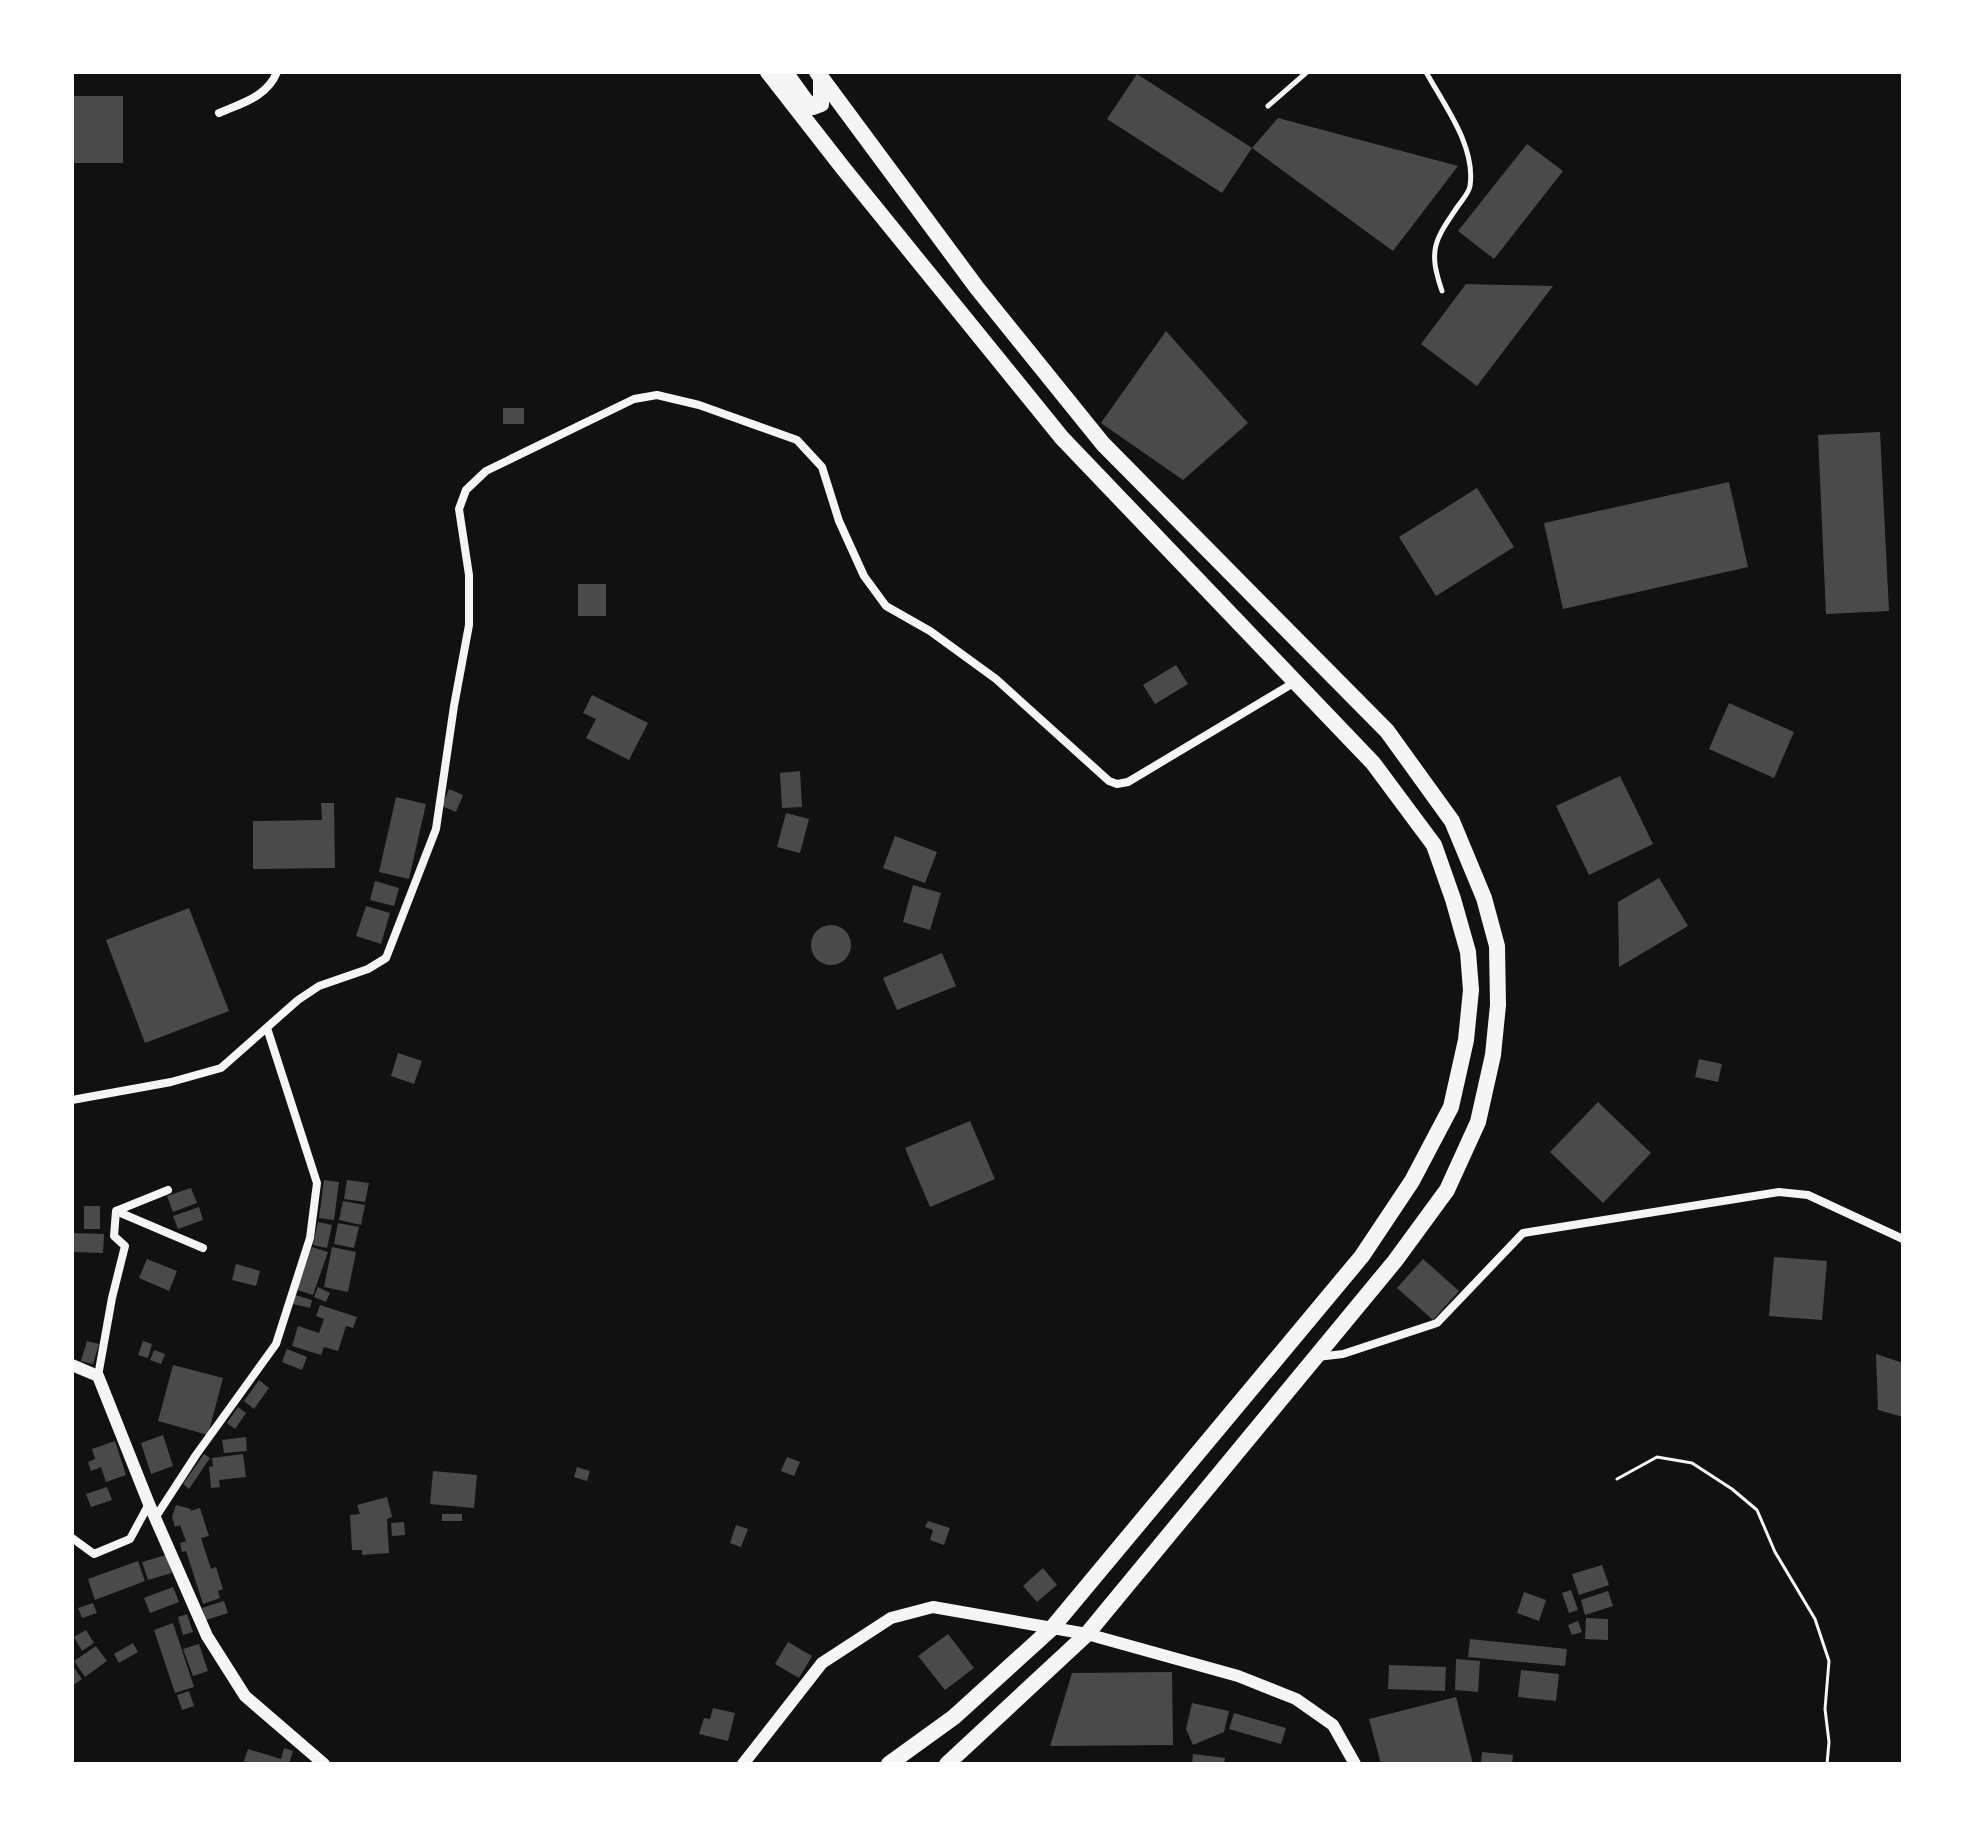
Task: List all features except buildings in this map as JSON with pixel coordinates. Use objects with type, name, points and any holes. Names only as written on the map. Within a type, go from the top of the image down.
[{"type":"highway","points":[[768,72],[1062,438],[1373,763],[1434,845],[1468,952],[1471,990],[1466,1040],[1451,1107],[1412,1181],[1362,1256],[1052,1628],[954,1717],[889,1764]]},
{"type":"highway","points":[[785,72],[813,107],[821,104],[820,74]]},
{"type":"highway","points":[[820,74],[977,288],[1103,444],[1387,731],[1452,821],[1484,898],[1497,946],[1498,1005],[1493,1055],[1478,1122],[1447,1190],[1395,1261],[1087,1634],[947,1764]]},
{"type":"street","points":[[219,113],[253,98],[272,85],[277,72]]},
{"type":"street","points":[[72,1100],[171,1082],[221,1068],[298,1000],[319,986],[368,969],[386,958],[436,829],[469,625],[469,575],[459,509],[466,490],[486,471],[634,399],[657,395],[699,405],[797,440],[822,467],[839,521],[864,576],[886,606],[930,631],[996,679],[1109,781],[1117,784],[1128,782],[1296,681]]},
{"type":"street","points":[[155,1518],[276,1344],[310,1238],[317,1183],[267,1028]]},
{"type":"street","points":[[116,1211],[168,1190]]},
{"type":"street","points":[[1317,1357],[1343,1354],[1437,1323],[1523,1233],[1779,1192],[1808,1195],[1903,1239]]},
{"type":"street","points":[[116,1211],[114,1236],[125,1246],[98,1376],[149,1504],[207,1636],[245,1696],[324,1764]]},
{"type":"street","points":[[116,1211],[203,1248]]},
{"type":"street","points":[[72,1365],[98,1376]]},
{"type":"street","points":[[72,1538],[94,1554],[130,1539],[149,1504]]},
{"type":"street","points":[[743,1764],[822,1663],[891,1618],[933,1607],[1087,1634],[1238,1676],[1296,1699],[1333,1725],[1355,1764]]},
{"type":"lane","points":[[1268,106],[1307,72]]},
{"type":"lane","points":[[1426,72],[1469,158],[1470,188],[1435,245],[1433,264],[1442,291]]},
{"type":"path","points":[[1617,1479],[1657,1457],[1692,1463],[1757,1510],[1775,1552],[1815,1619],[1829,1661],[1825,1709],[1829,1742],[1827,1764]]}]
